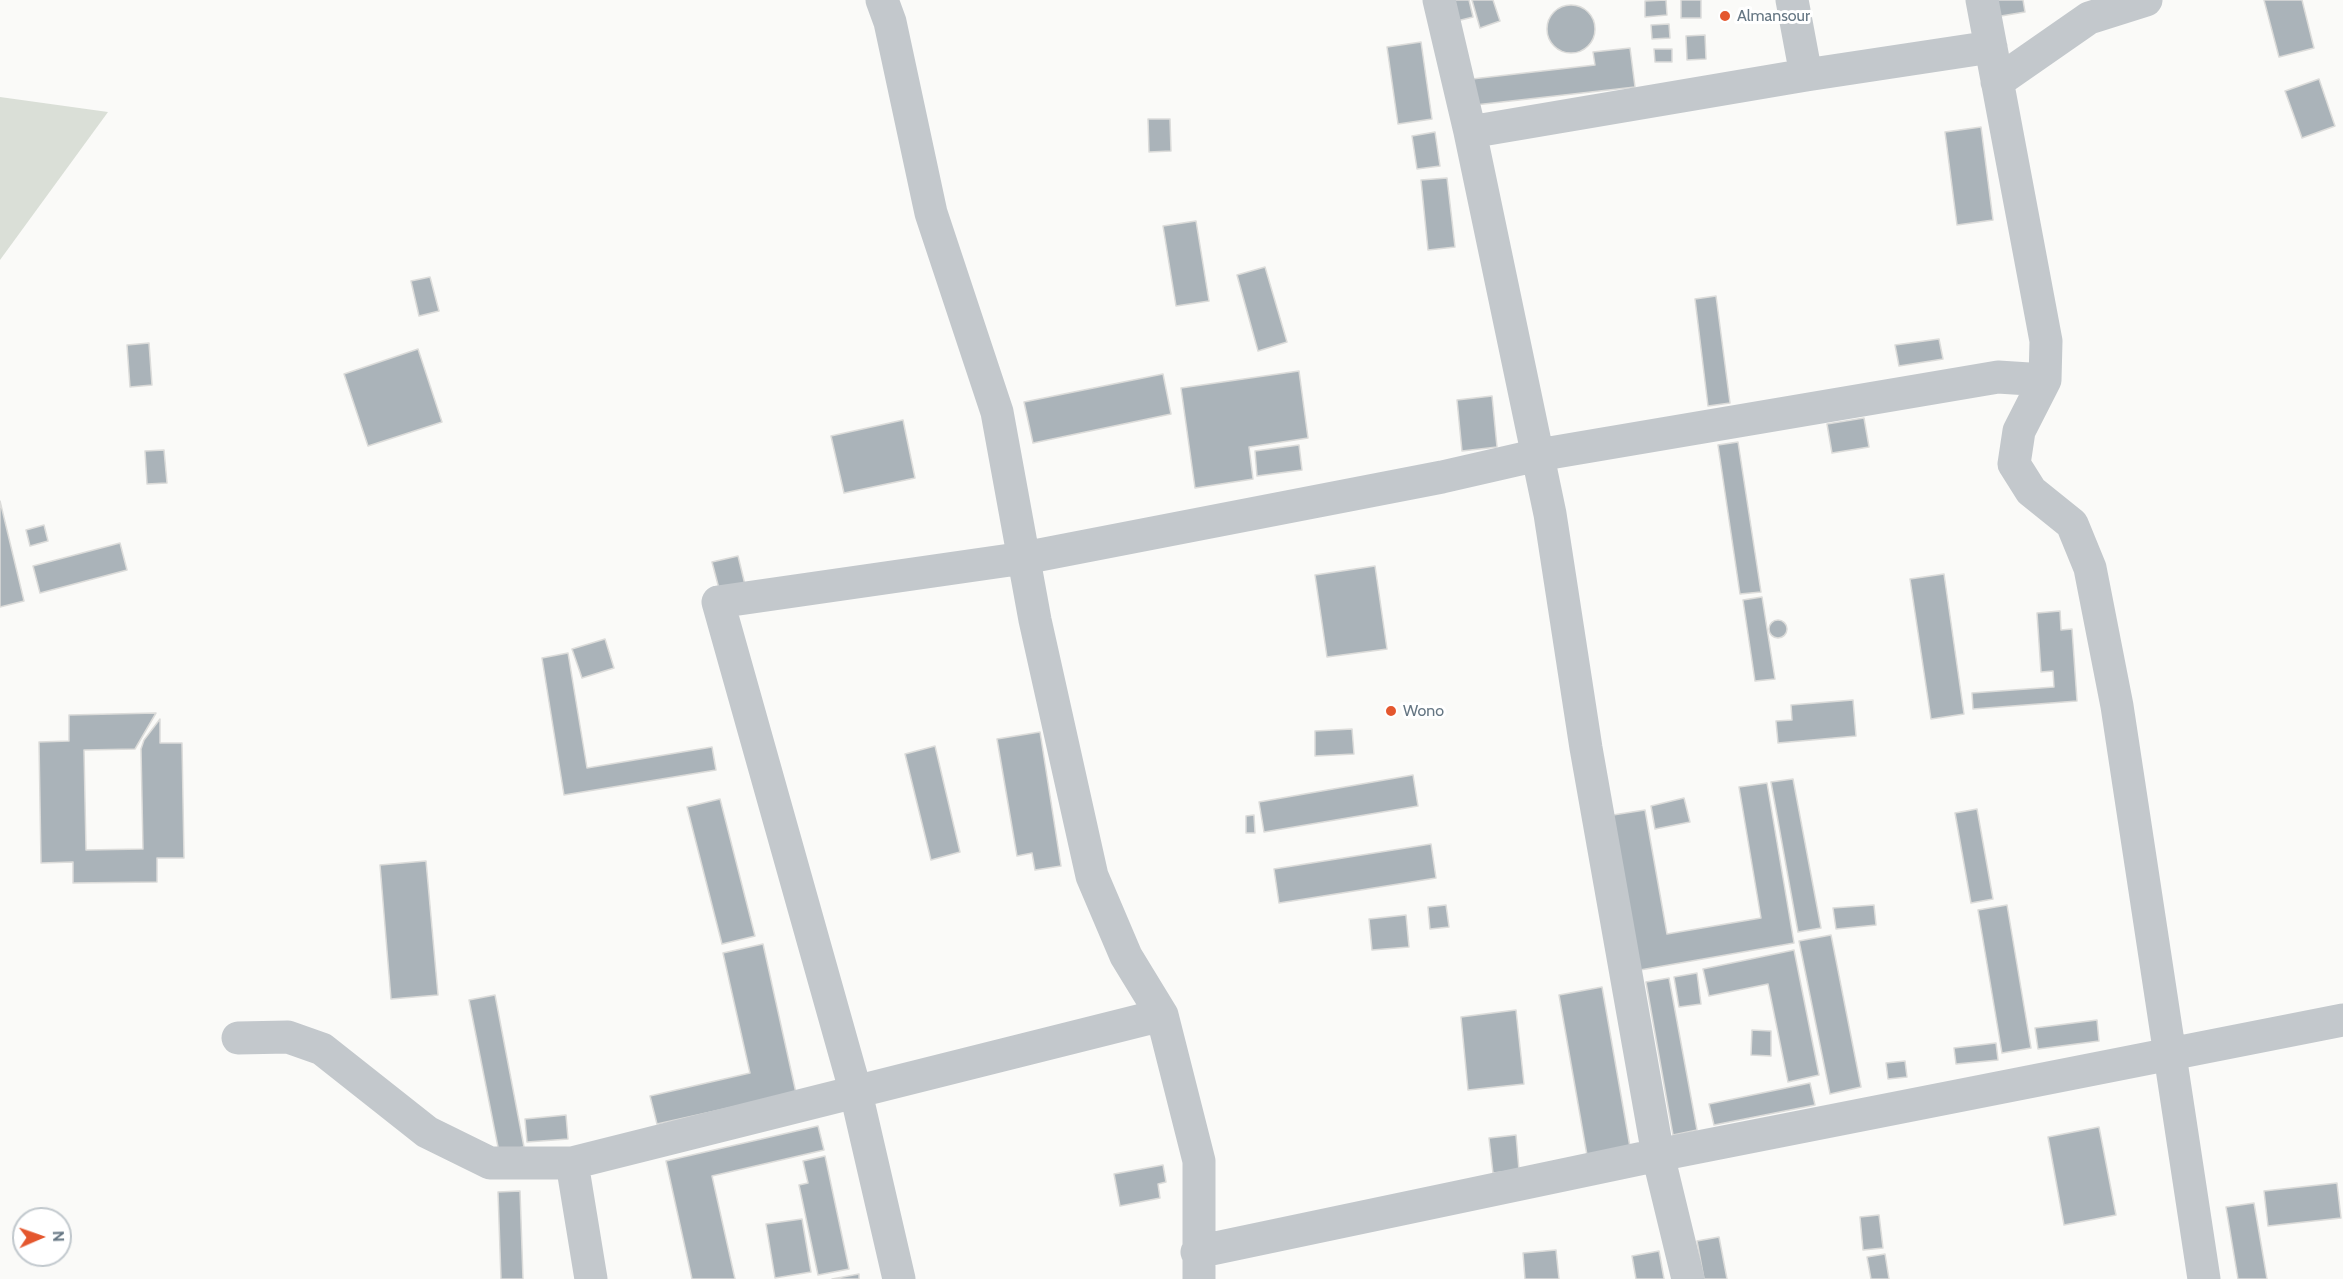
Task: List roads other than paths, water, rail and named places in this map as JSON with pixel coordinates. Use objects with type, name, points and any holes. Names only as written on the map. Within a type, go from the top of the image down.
[{"type":"street","points":[[882,0],[890,22],[931,213],[997,412],[1035,620],[1092,876],[1126,956],[1162,1015],[1198,1161],[1198,1266],[1658,1155],[2343,1020]]},
{"type":"street","points":[[1439,0],[1470,132],[1550,514],[1586,748],[1658,1155],[1688,1279]]},
{"type":"street","points":[[1792,0],[1806,75]]},
{"type":"street","points":[[1982,0],[2046,341],[2045,380],[2019,431],[2014,464],[2031,491],[2072,524],[2090,568],[2117,706],[2168,1054],[2204,1279]]},
{"type":"street","points":[[1998,82],[2089,18],[2146,0]]},
{"type":"street","points":[[1470,132],[1806,75],[1991,47]]},
{"type":"street","points":[[899,1279],[856,1093],[718,602],[1024,558],[1442,477],[1538,454],[1998,377],[2045,380]]},
{"type":"street","points":[[238,1038],[288,1037],[322,1049],[428,1132],[490,1163],[572,1163],[1162,1015]]},
{"type":"street","points":[[572,1163],[591,1279]]},
{"type":"place","name":"Almansour","points":[[1725,16]]},
{"type":"place","name":"Wono","points":[[1391,711]]}]
